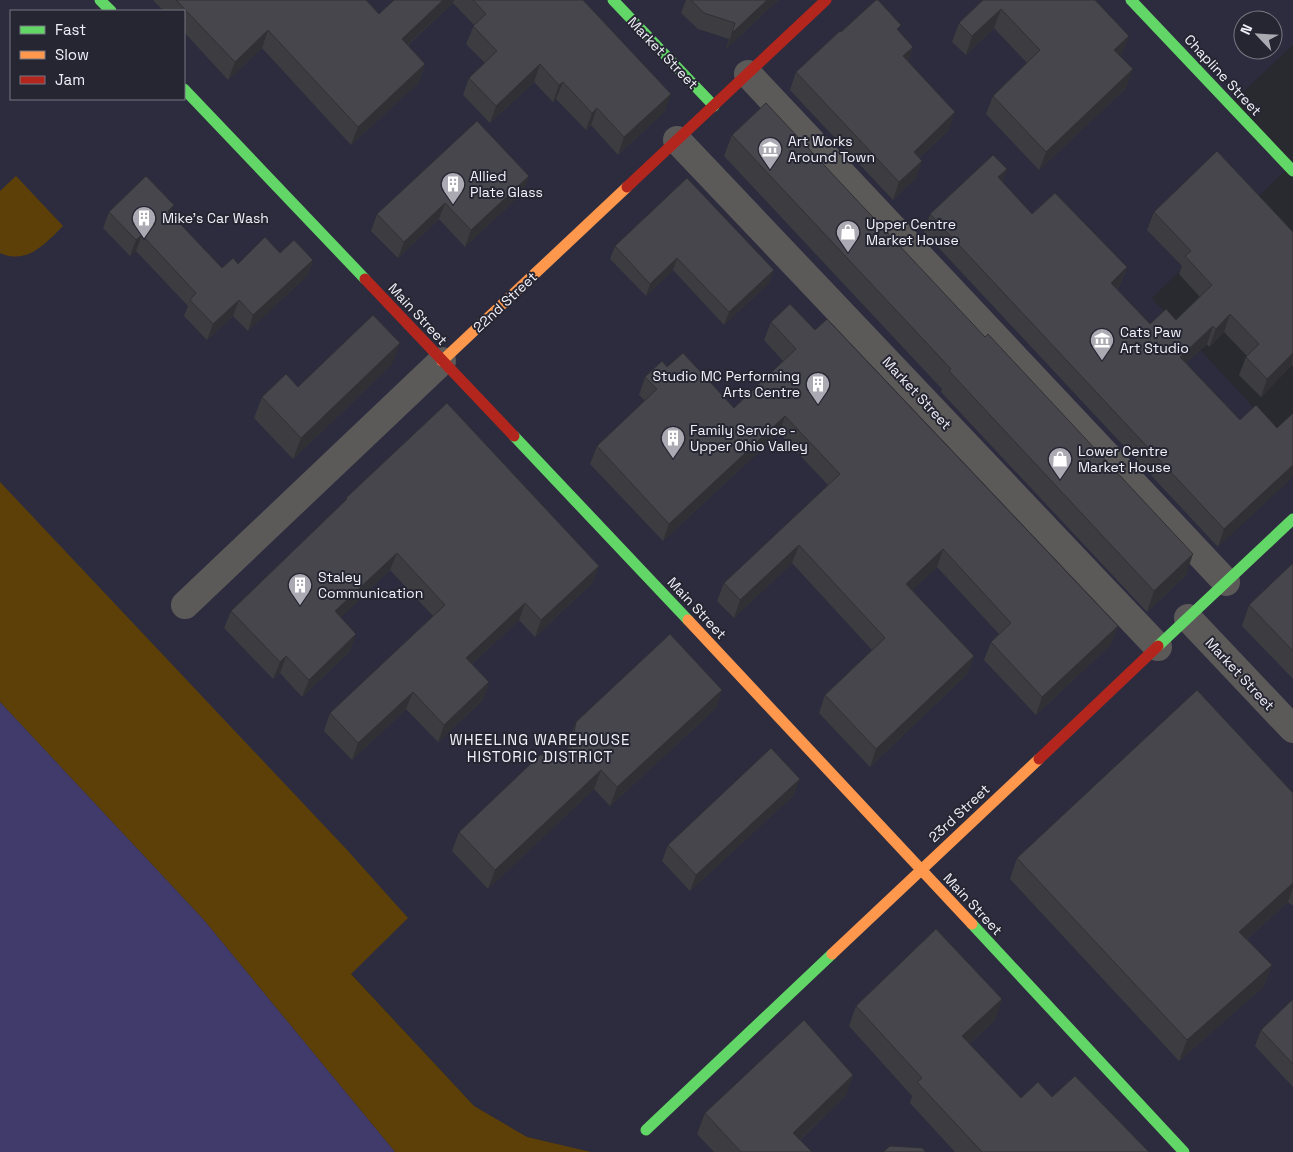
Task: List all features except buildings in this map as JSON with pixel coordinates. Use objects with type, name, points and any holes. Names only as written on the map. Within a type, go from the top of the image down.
[{"type":"street","points":[[100,0],[109,10]]},
{"type":"street","name":"Market Street","points":[[613,0],[714,106]]},
{"type":"street","name":"22nd Street","points":[[185,605],[826,0]]},
{"type":"street","name":"Chapline Street","points":[[1131,0],[1293,172]]},
{"type":"street","points":[[748,74],[1226,582]]},
{"type":"street","name":"Main Street","points":[[185,90],[680,611],[1184,1152]]},
{"type":"street","name":"Market Street","points":[[677,140],[1158,647]]},
{"type":"street","name":"23rd Street","points":[[646,1130],[1293,519]]},
{"type":"street","name":"Market Street","points":[[1188,618],[1293,729]]},
{"type":"shaded area","points":[[0,0],[1293,0],[1293,45],[1283,54],[1283,10],[1233,10],[1233,60],[1277,60],[1230,104],[1289,167],[1152,298],[1293,450],[1293,1152],[591,1152],[527,1137],[474,1106],[0,595]]},
{"type":"shaded area","points":[[16,176],[63,226],[35,251],[19,256],[10,256],[0,253],[0,191]]},
{"type":"shaded area","points":[[0,482],[348,851],[408,918],[351,974],[474,1106],[527,1137],[591,1152],[395,1152],[203,919],[0,702]]},
{"type":"shaded area","points":[[0,702],[203,919],[395,1152],[0,1152]]},
{"type":"traffic: fast","points":[[100,0],[110,10]]},
{"type":"traffic: fast","points":[[613,0],[714,106]]},
{"type":"traffic: fast","points":[[1131,0],[1293,171]]},
{"type":"traffic: fast","points":[[185,90],[365,279]]},
{"type":"traffic: fast","points":[[514,436],[688,620]]},
{"type":"traffic: fast","points":[[1158,646],[1293,519]]},
{"type":"traffic: fast","points":[[972,924],[1184,1152]]},
{"type":"traffic: fast","points":[[646,1130],[832,954]]},
{"type":"traffic: slow","points":[[442,361],[627,187]]},
{"type":"traffic: slow","points":[[688,620],[972,924]]},
{"type":"traffic: slow","points":[[832,954],[1039,759]]},
{"type":"traffic: jam","points":[[627,187],[826,0]]},
{"type":"traffic: jam","points":[[365,279],[514,436]]},
{"type":"traffic: jam","points":[[1039,759],[1158,646]]},
{"type":"place","name":"Art Works Around Town","points":[[770,170]]},
{"type":"place","name":"Allied Plate Glass","points":[[453,205]]},
{"type":"place","name":"Mike's Car Wash","points":[[144,239]]},
{"type":"place","name":"Upper Centre Market House","points":[[848,253]]},
{"type":"place","name":"Cats Paw Art Studio","points":[[1102,361]]},
{"type":"place","name":"Studio MC Performing Arts Centre","points":[[818,405]]},
{"type":"place","name":"Family Service - Upper Ohio Valley","points":[[673,459]]},
{"type":"place","name":"Lower Centre Market House","points":[[1060,480]]},
{"type":"place","name":"Staley Communication","points":[[300,606]]},
{"type":"district","name":"WHEELING WAREHOUSE HISTORIC DISTRICT","points":[[540,748]]}]
